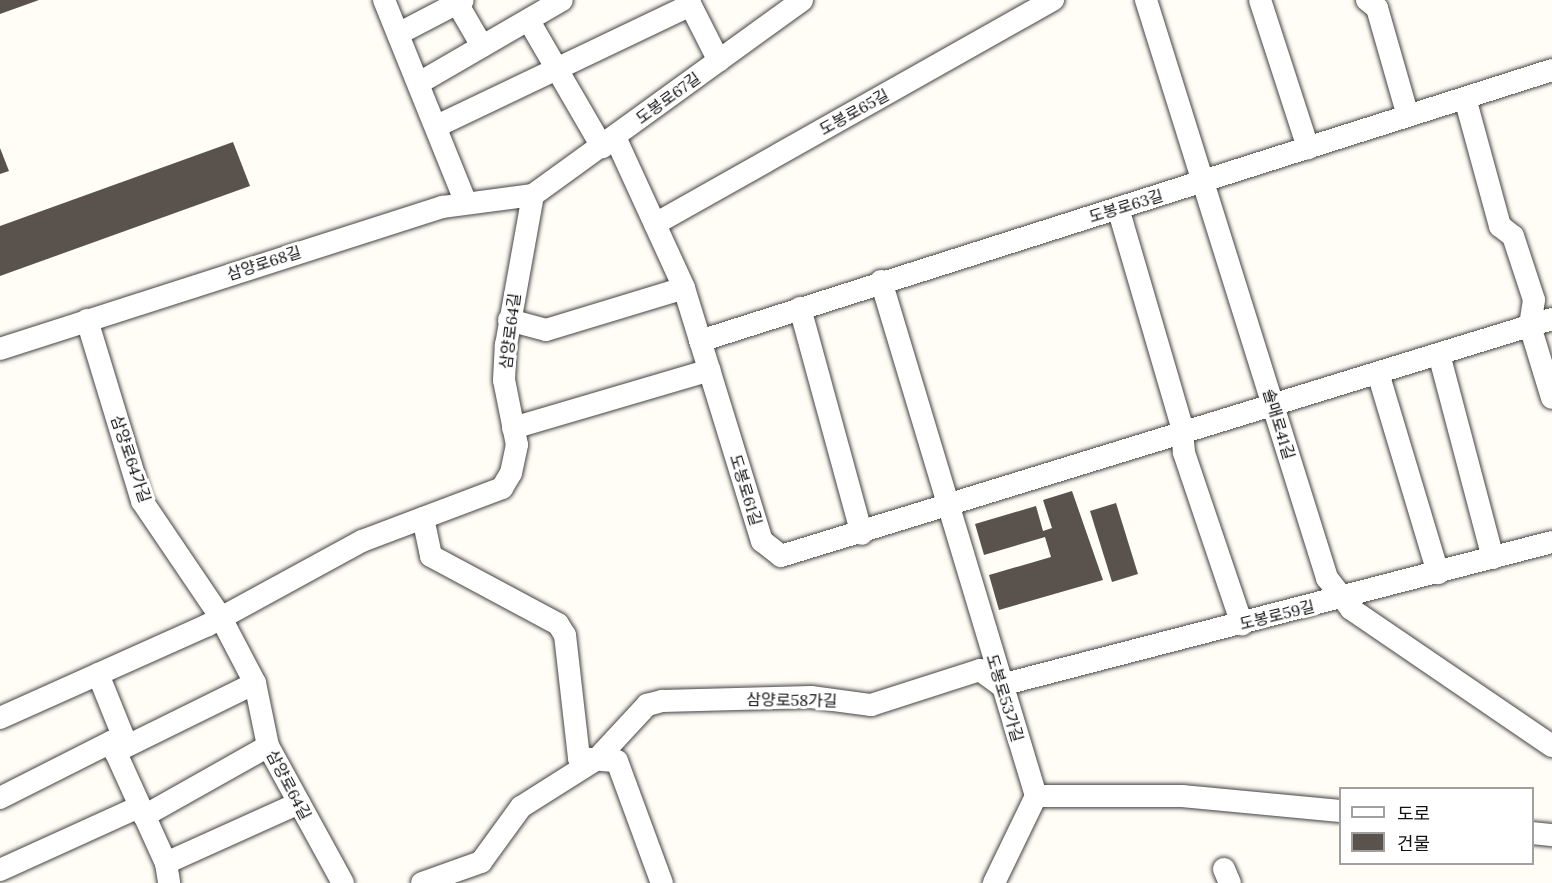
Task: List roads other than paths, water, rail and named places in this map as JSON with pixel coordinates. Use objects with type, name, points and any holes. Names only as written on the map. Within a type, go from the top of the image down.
[{"type":"street","points":[[384,0],[466,202]]},
{"type":"street","points":[[419,83],[562,0]]},
{"type":"street","name":"도봉로67길","points":[[533,195],[802,0]]},
{"type":"street","name":"도봉로65길","points":[[655,224],[1053,0]]},
{"type":"street","name":"솔매로41길","points":[[1146,0],[1327,578],[1351,609],[1552,746]]},
{"type":"street","points":[[1260,0],[1308,148]]},
{"type":"street","points":[[1367,0],[1377,8],[1408,116]]},
{"type":"street","points":[[398,34],[454,2],[482,46]]},
{"type":"street","points":[[437,126],[560,70],[689,3],[719,61]]},
{"type":"street","points":[[529,21],[609,142]]},
{"type":"street","name":"도봉로63길","points":[[700,341],[881,281],[1203,182],[1552,70]]},
{"type":"street","points":[[1465,98],[1500,226],[1513,236],[1534,300],[1530,326],[1552,398]]},
{"type":"street","name":"도봉로61길","points":[[609,142],[655,224],[684,288],[762,541],[781,556],[950,507],[1552,319]]},
{"type":"street","name":"삼양로68길","points":[[0,349],[466,202],[533,195]]},
{"type":"street","name":"삼양로64길","points":[[0,718],[220,616],[362,541],[501,488],[511,474],[517,445],[504,381],[509,320],[533,195]]},
{"type":"street","points":[[1118,208],[1182,434],[1184,453],[1242,624]]},
{"type":"street","points":[[881,281],[950,507]]},
{"type":"street","points":[[509,320],[546,330],[684,288]]},
{"type":"street","points":[[800,308],[862,534]]},
{"type":"street","name":"삼양로64가길","points":[[87,320],[142,501],[220,616]]},
{"type":"street","points":[[1439,354],[1493,558]]},
{"type":"street","points":[[513,428],[710,370]]},
{"type":"street","points":[[1378,373],[1438,573]]},
{"type":"street","name":"도봉로53가길","points":[[950,507],[953,533],[1036,796]]},
{"type":"street","points":[[423,518],[431,556],[558,624],[565,635],[579,758],[617,761],[662,883]]},
{"type":"street","name":"도봉로59길","points":[[1001,685],[1342,599],[1552,542]]},
{"type":"street","name":"삼양로64길","points":[[220,616],[255,683],[266,719],[267,746],[343,883]]},
{"type":"street","name":"삼양로58가길","points":[[422,883],[481,862],[521,807],[597,759],[647,705],[662,701],[811,698],[871,705],[980,670],[1001,685]]},
{"type":"street","points":[[98,674],[123,736],[113,747]]},
{"type":"street","points":[[0,798],[255,683]]},
{"type":"street","points":[[0,870],[142,811],[267,746]]},
{"type":"street","points":[[113,747],[167,873],[299,803]]},
{"type":"street","points":[[994,883],[1036,796],[1182,796],[1339,811]]},
{"type":"street","points":[[1534,833],[1552,835]]}]
